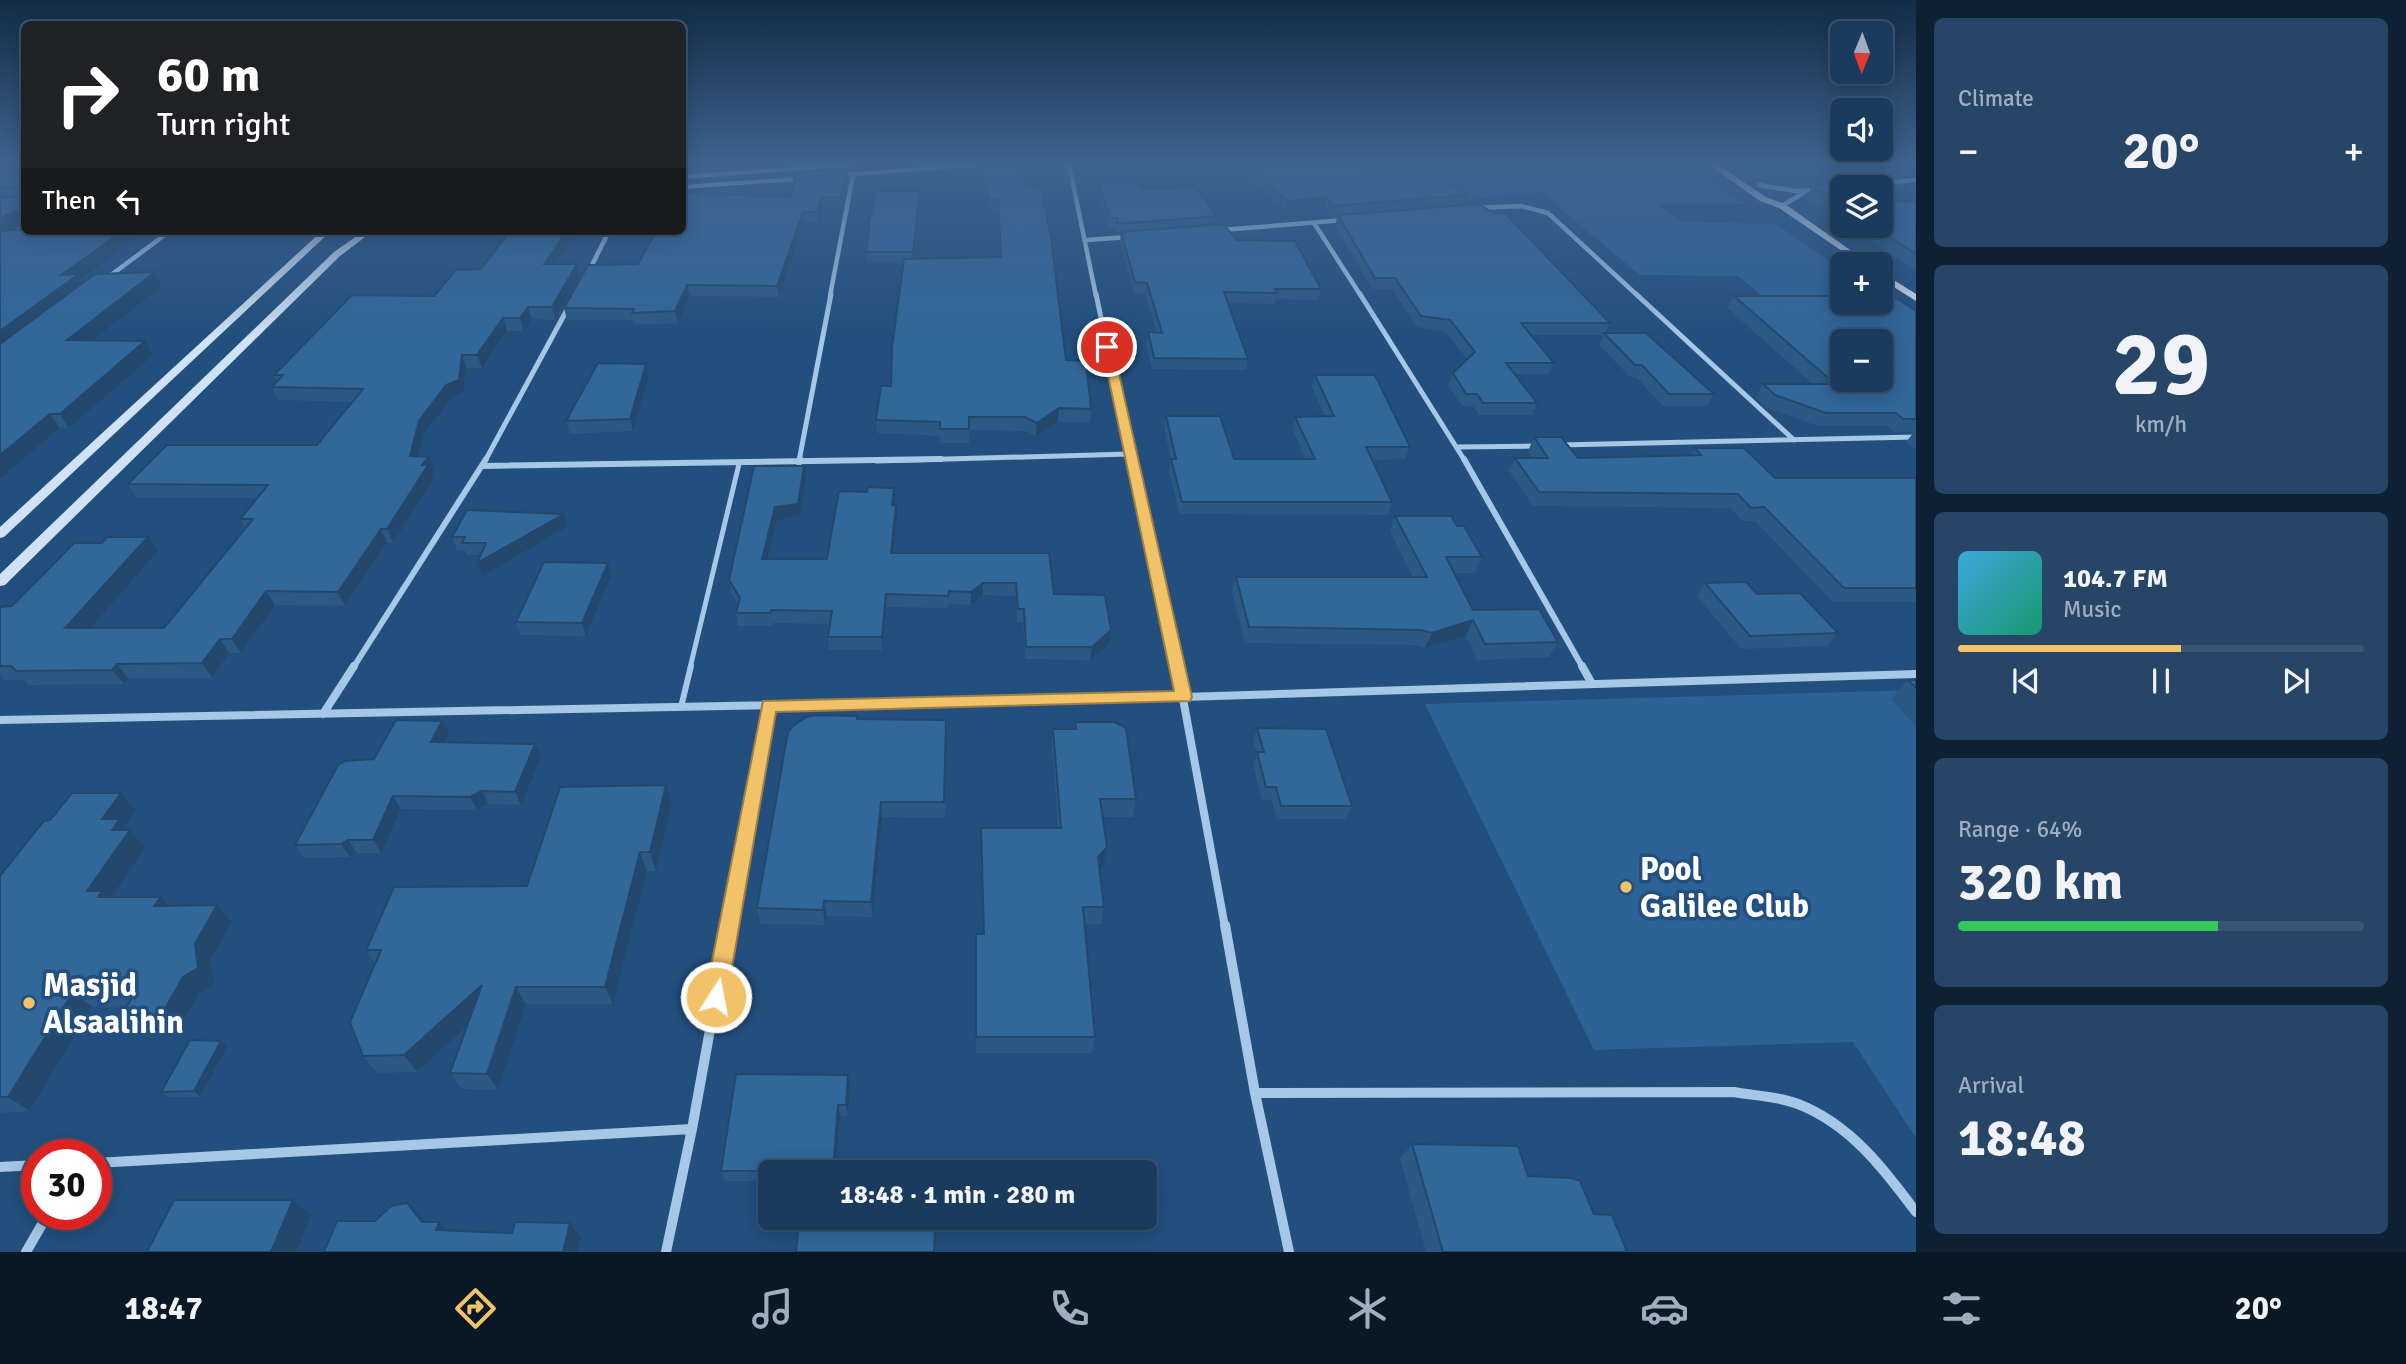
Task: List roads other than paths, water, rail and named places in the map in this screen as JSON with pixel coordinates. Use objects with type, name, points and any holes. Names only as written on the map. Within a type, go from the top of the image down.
[{"type":"street","points":[[799,463],[844,222]]},
{"type":"street","points":[[1082,222],[1129,454],[1184,697],[1255,1093],[1289,1252]]},
{"type":"street","points":[[1220,230],[1320,222]]},
{"type":"street","points":[[1558,222],[1794,440]]},
{"type":"street","points":[[1806,222],[1849,252]]},
{"type":"street","points":[[1314,223],[1457,447],[1591,682]]},
{"type":"street","points":[[2,240],[21,229]]},
{"type":"street","points":[[106,279],[165,235]]},
{"type":"street","points":[[0,534],[323,235]]},
{"type":"street","points":[[0,582],[337,254],[363,235]]},
{"type":"street","points":[[585,278],[607,235]]},
{"type":"street","points":[[1086,240],[1139,236]]},
{"type":"street","points":[[2,240],[18,238]]},
{"type":"street","points":[[1893,283],[1916,298]]},
{"type":"street","points":[[323,714],[481,466],[572,301]]},
{"type":"street","points":[[1457,447],[1916,437]]},
{"type":"street","points":[[481,466],[799,463],[1129,454]]},
{"type":"street","points":[[0,720],[1184,697],[1591,682],[1916,674]]},
{"type":"street","points":[[666,1252],[692,1129],[769,706]]},
{"type":"street","points":[[1255,1093],[1734,1092],[1797,1103],[1840,1125],[1881,1164],[1916,1212]]},
{"type":"street","points":[[112,1162],[692,1129]]},
{"type":"street","points":[[0,1167],[21,1166]]},
{"type":"street","points":[[26,1252],[39,1230]]},
{"type":"lane","points":[[681,708],[739,464]]},
{"type":"place","name":"Pool Galilee Club","points":[[1626,887]]},
{"type":"place","name":"Masjid Alsaalihin","points":[[29,1003]]}]
